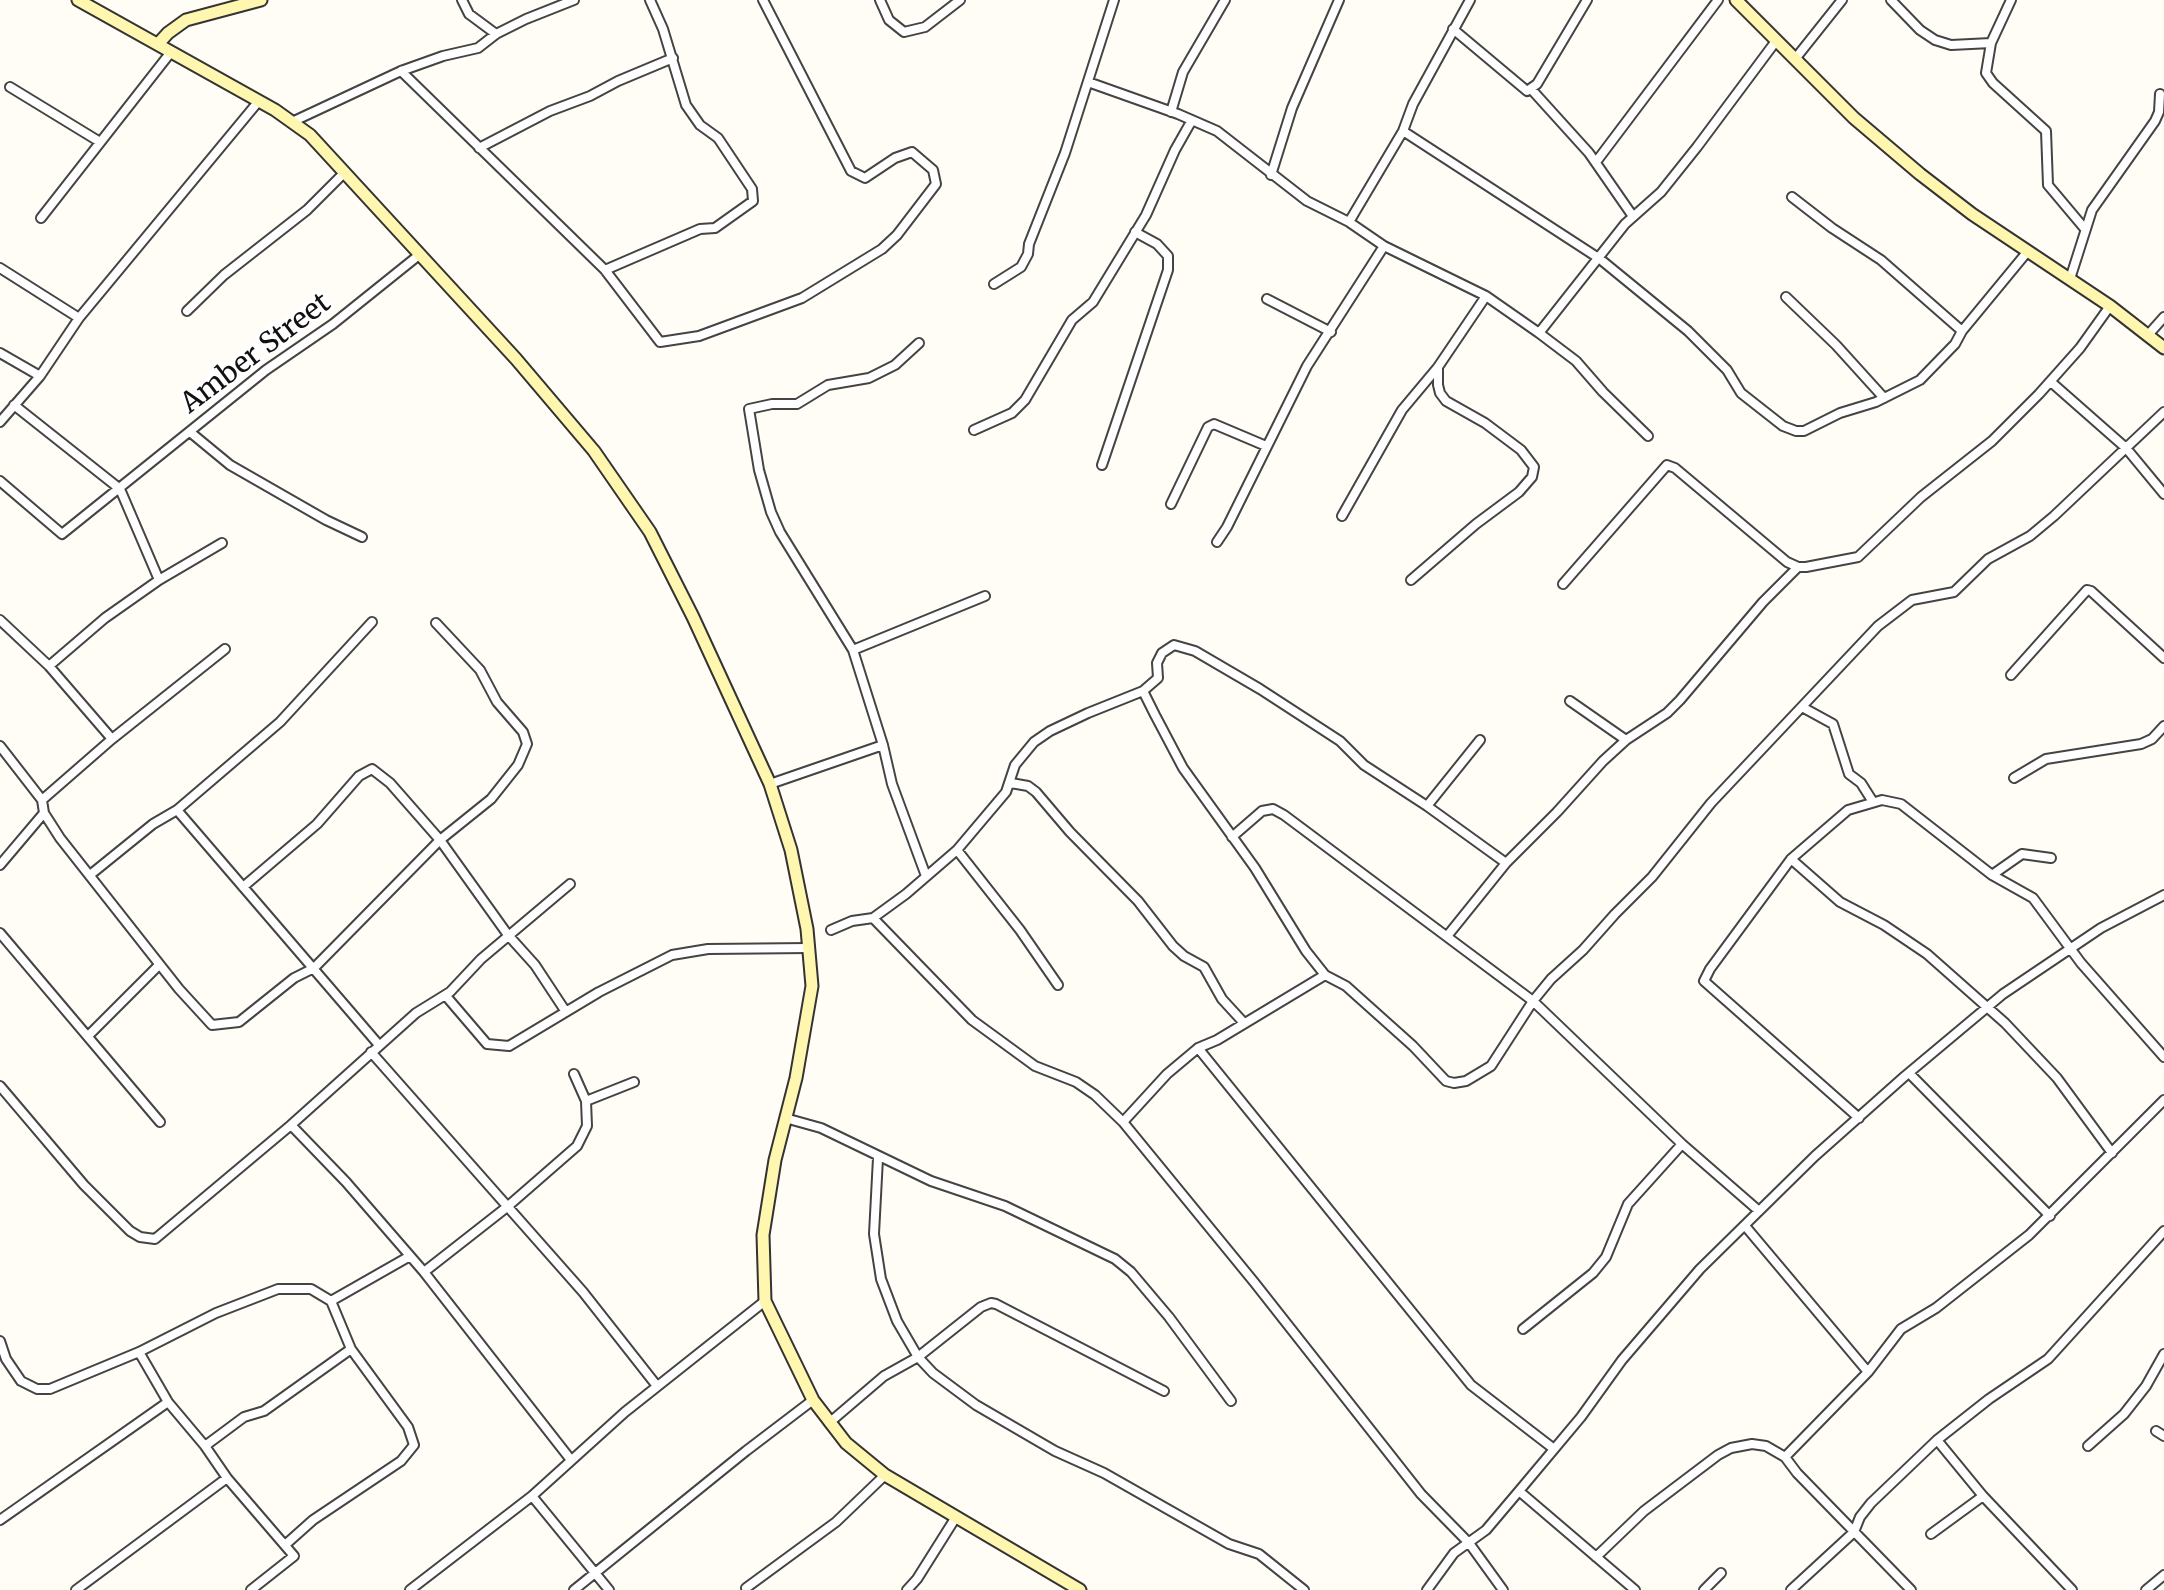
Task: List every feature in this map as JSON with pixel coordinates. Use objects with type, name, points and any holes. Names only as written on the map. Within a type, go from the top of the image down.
[{"type":"street","points":[[78,0],[294,121],[345,172],[516,359],[594,451],[650,532],[770,784],[795,864],[809,948],[812,986],[796,1078],[775,1160],[763,1235],[765,1301],[813,1400],[846,1443],[885,1475],[1080,1590]]},
{"type":"street","points":[[158,44],[186,20],[243,2],[261,0]]},
{"type":"street","points":[[462,0],[469,14],[496,34]]},
{"type":"street","points":[[294,121],[401,71],[478,48],[496,34],[526,19],[574,0]]},
{"type":"street","points":[[605,270],[700,229],[715,228],[753,201],[752,189],[718,138],[692,116],[686,105],[673,58],[650,0]]},
{"type":"street","points":[[401,71],[605,270],[660,342],[699,336],[802,298],[882,249],[935,187],[933,170],[912,152],[895,158],[865,178],[851,171],[763,0]]},
{"type":"street","points":[[880,0],[894,26],[911,32],[925,27],[960,0]]},
{"type":"street","points":[[994,284],[1021,267],[1028,254],[1029,244],[1065,153],[1114,0]]},
{"type":"street","points":[[1171,112],[1183,72],[1225,0]]},
{"type":"street","points":[[1271,175],[1292,108],[1339,0]]},
{"type":"street","points":[[1349,222],[1403,131],[1413,104],[1470,0]]},
{"type":"street","points":[[1532,90],[1587,0]]},
{"type":"street","points":[[1596,162],[1718,0]]},
{"type":"street","points":[[1736,0],[1854,118],[1920,174],[1972,214],[2110,306],[2164,348]]},
{"type":"street","points":[[1795,59],[1842,0]]},
{"type":"street","points":[[1891,0],[1905,17],[1935,40],[1951,45],[1991,43]]},
{"type":"street","points":[[2011,0],[1991,43],[1986,73],[2046,131],[2048,185],[2085,229]]},
{"type":"street","points":[[1453,29],[1523,89],[1532,90],[1596,162],[1632,215]]},
{"type":"street","points":[[1539,333],[1632,215],[1661,192],[1776,41]]},
{"type":"street","points":[[41,218],[171,52]]},
{"type":"street","points":[[479,148],[550,111],[673,58]]},
{"type":"street","points":[[1088,82],[1192,120],[1227,137],[1271,175],[1315,206],[1349,222],[1384,246],[1486,296],[1576,361],[1648,436]]},
{"type":"street","points":[[10,87],[100,142]]},
{"type":"street","points":[[2070,279],[2092,210],[2155,121],[2160,94]]},
{"type":"street","points":[[0,422],[40,376],[79,318],[258,102]]},
{"type":"street","points":[[974,430],[1012,413],[1025,400],[1072,320],[1093,302],[1135,232],[1192,120]]},
{"type":"street","points":[[1403,131],[1600,259],[1688,331],[1727,370],[1741,393],[1789,429],[1804,431],[1840,413],[1901,392],[1935,367],[2028,251]]},
{"type":"street","points":[[187,311],[224,275],[307,210],[345,172]]},
{"type":"street","points":[[1792,197],[1881,260],[1962,331]]},
{"type":"street","points":[[1102,465],[1168,270],[1168,256],[1163,250],[1135,232]]},
{"type":"street","points":[[1217,542],[1307,366],[1384,246]]},
{"type":"street","name":"Amber Street","points":[[0,481],[62,534],[266,370],[333,324],[419,255]]},
{"type":"street","points":[[0,268],[79,318]]},
{"type":"street","points":[[1342,516],[1402,410],[1438,367],[1486,296]]},
{"type":"street","points":[[1786,297],[1836,345],[1884,398]]},
{"type":"street","points":[[1267,299],[1331,332]]},
{"type":"street","points":[[1448,935],[1506,863],[1603,761],[1626,740],[1667,713],[1763,602],[1798,567],[1858,557],[1944,478],[1992,441],[2051,382],[2110,306]]},
{"type":"street","points":[[2148,335],[2164,317]]},
{"type":"street","points":[[919,343],[895,365],[869,378],[828,385],[797,404],[772,404],[749,409],[756,458],[771,512],[780,532],[853,650],[892,784],[926,876]]},
{"type":"street","points":[[0,353],[40,376]]},
{"type":"street","points":[[1411,580],[1519,492],[1532,477],[1534,467],[1521,450],[1485,423],[1446,401],[1438,385],[1438,367]]},
{"type":"street","points":[[2051,382],[2126,448],[2164,494]]},
{"type":"street","points":[[14,405],[120,489],[159,580]]},
{"type":"street","points":[[1143,691],[1183,768],[1255,868],[1306,951],[1325,975],[1346,986],[1413,1046],[1436,1074],[1454,1083],[1477,1076],[1491,1066],[1551,979],[1652,877],[1711,803],[1885,620],[1912,600],[1954,592],[1988,559],[2030,536],[2164,412]]},
{"type":"street","points":[[1171,504],[1208,427],[1214,424],[1266,446]]},
{"type":"street","points":[[190,432],[230,465],[362,537]]},
{"type":"street","points":[[1563,584],[1667,465],[1675,468],[1771,550],[1798,567]]},
{"type":"street","points":[[49,666],[105,618],[159,580],[222,543]]},
{"type":"street","points":[[2011,675],[2087,590],[2164,658]]},
{"type":"street","points":[[853,650],[985,596]]},
{"type":"street","points":[[0,620],[49,666],[112,739]]},
{"type":"street","points":[[90,875],[153,824],[177,810],[280,722],[372,622]]},
{"type":"street","points":[[0,746],[42,800],[44,813],[60,838],[159,965],[212,1025],[239,1022],[294,978],[314,968],[440,840],[491,799],[518,765],[527,744],[523,732],[497,702],[480,670],[436,623]]},
{"type":"street","points":[[831,930],[852,921],[873,918],[926,876],[957,850],[1006,792],[1015,765],[1034,742],[1050,731],[1143,691],[1158,678],[1157,663],[1162,653],[1174,645],[1195,651],[1340,741],[1364,765],[1506,863]]},
{"type":"street","points":[[42,800],[112,739],[225,649]]},
{"type":"street","points":[[1570,701],[1626,740]]},
{"type":"street","points":[[1802,707],[1833,724],[1849,774],[1861,783],[1873,802]]},
{"type":"street","points":[[2014,778],[2046,759],[2141,744],[2152,739],[2164,726]]},
{"type":"street","points":[[1427,806],[1480,740]]},
{"type":"street","points":[[770,784],[883,745]]},
{"type":"street","points":[[243,887],[317,824],[359,776],[372,769],[390,783],[440,840],[508,935],[535,965],[566,1012]]},
{"type":"street","points":[[1011,783],[1028,786],[1036,792],[1070,832],[1138,901],[1173,946],[1204,967],[1222,999],[1244,1023]]},
{"type":"street","points":[[1859,1118],[1704,981],[1791,859],[1848,810],[1873,802],[1892,800],[1901,804],[1992,875],[2033,898],[2070,947],[2163,1055]]},
{"type":"street","points":[[1232,837],[1262,811],[1273,809],[1448,935],[1533,1001],[1682,1144],[1759,1211]]},
{"type":"street","points":[[177,810],[379,1045]]},
{"type":"street","points":[[0,865],[44,813]]},
{"type":"street","points":[[957,850],[1020,930],[1058,985]]},
{"type":"street","points":[[1992,875],[2022,854],[2051,858]]},
{"type":"street","points":[[1791,859],[1840,902],[1884,925],[1927,954],[1972,992],[1985,1008],[2023,1040],[2057,1078],[2112,1153]]},
{"type":"street","points":[[0,1086],[84,1185],[130,1231],[149,1239],[163,1234],[425,1005],[446,996],[508,935],[570,884]]},
{"type":"street","points":[[1430,1589],[1454,1553],[1486,1530],[1700,1269],[1815,1156],[1985,1008],[2070,947],[2164,895]]},
{"type":"street","points":[[873,918],[972,1020],[1035,1066],[1076,1082],[1095,1095],[1123,1122],[1421,1494],[1469,1543],[1503,1590]]},
{"type":"street","points":[[0,933],[160,1122]]},
{"type":"street","points":[[446,996],[487,1044],[501,1047],[516,1042],[661,960],[687,951],[809,948]]},
{"type":"street","points":[[88,1036],[159,965]]},
{"type":"street","points":[[1123,1122],[1167,1074],[1198,1048],[1325,975]]},
{"type":"street","points":[[1198,1048],[1471,1385],[1554,1449]]},
{"type":"street","points":[[371,1052],[583,1292],[657,1386]]},
{"type":"street","points":[[1909,1073],[2050,1216]]},
{"type":"street","points":[[424,1272],[507,1207],[577,1146],[587,1126],[586,1101],[574,1074]]},
{"type":"street","points":[[586,1101],[634,1082]]},
{"type":"street","points":[[1785,1457],[1868,1372],[1901,1329],[1936,1308],[2050,1216],[2164,1100]]},
{"type":"street","points":[[785,1118],[821,1128],[931,1181],[1005,1206],[1115,1259],[1131,1272],[1169,1317],[1231,1401]]},
{"type":"street","points":[[291,1125],[346,1182],[424,1272],[571,1460]]},
{"type":"street","points":[[1523,1329],[1593,1273],[1606,1257],[1628,1204],[1682,1144]]},
{"type":"street","points":[[878,1158],[874,1234],[876,1259],[897,1321],[918,1357],[933,1373],[976,1405],[1055,1451],[1104,1473],[1229,1544],[1259,1554],[1304,1590]]},
{"type":"street","points":[[1746,1227],[1868,1372]]},
{"type":"street","points":[[1791,1590],[1854,1532],[1860,1517],[1871,1503],[1937,1440],[1989,1399],[2048,1359],[2164,1231]]},
{"type":"street","points":[[331,1301],[410,1256]]},
{"type":"street","points":[[0,1341],[6,1359],[21,1381],[37,1389],[50,1389],[139,1352],[216,1313],[278,1289],[311,1289],[331,1301],[351,1349],[408,1427],[414,1445],[401,1461],[313,1520],[285,1545]]},
{"type":"street","points":[[410,1590],[532,1496],[657,1386],[765,1301]]},
{"type":"street","points":[[829,1423],[884,1376],[918,1357],[981,1307],[996,1304],[1164,1391]]},
{"type":"street","points":[[205,1446],[244,1417],[264,1411],[351,1349]]},
{"type":"street","points":[[139,1352],[168,1402],[227,1478],[294,1556],[251,1590]]},
{"type":"street","points":[[2088,1446],[2124,1414],[2146,1386],[2164,1354]]},
{"type":"street","points":[[574,1590],[813,1400]]},
{"type":"street","points":[[0,1520],[168,1402]]},
{"type":"street","points":[[1937,1440],[1983,1496],[2072,1590]]},
{"type":"street","points":[[1596,1557],[1644,1511],[1718,1455],[1731,1448],[1752,1444],[1766,1446],[1785,1457],[1911,1590]]},
{"type":"street","points":[[746,1588],[836,1522],[885,1475]]},
{"type":"street","points":[[76,1590],[227,1478]]},
{"type":"street","points":[[1519,1491],[1635,1590]]},
{"type":"street","points":[[532,1496],[609,1590]]},
{"type":"street","points":[[1931,1534],[1983,1496]]},
{"type":"street","points":[[907,1590],[956,1517]]},
{"type":"street","points":[[1704,1590],[1721,1573]]},
{"type":"street","points":[[2146,1590],[2164,1575]]}]
